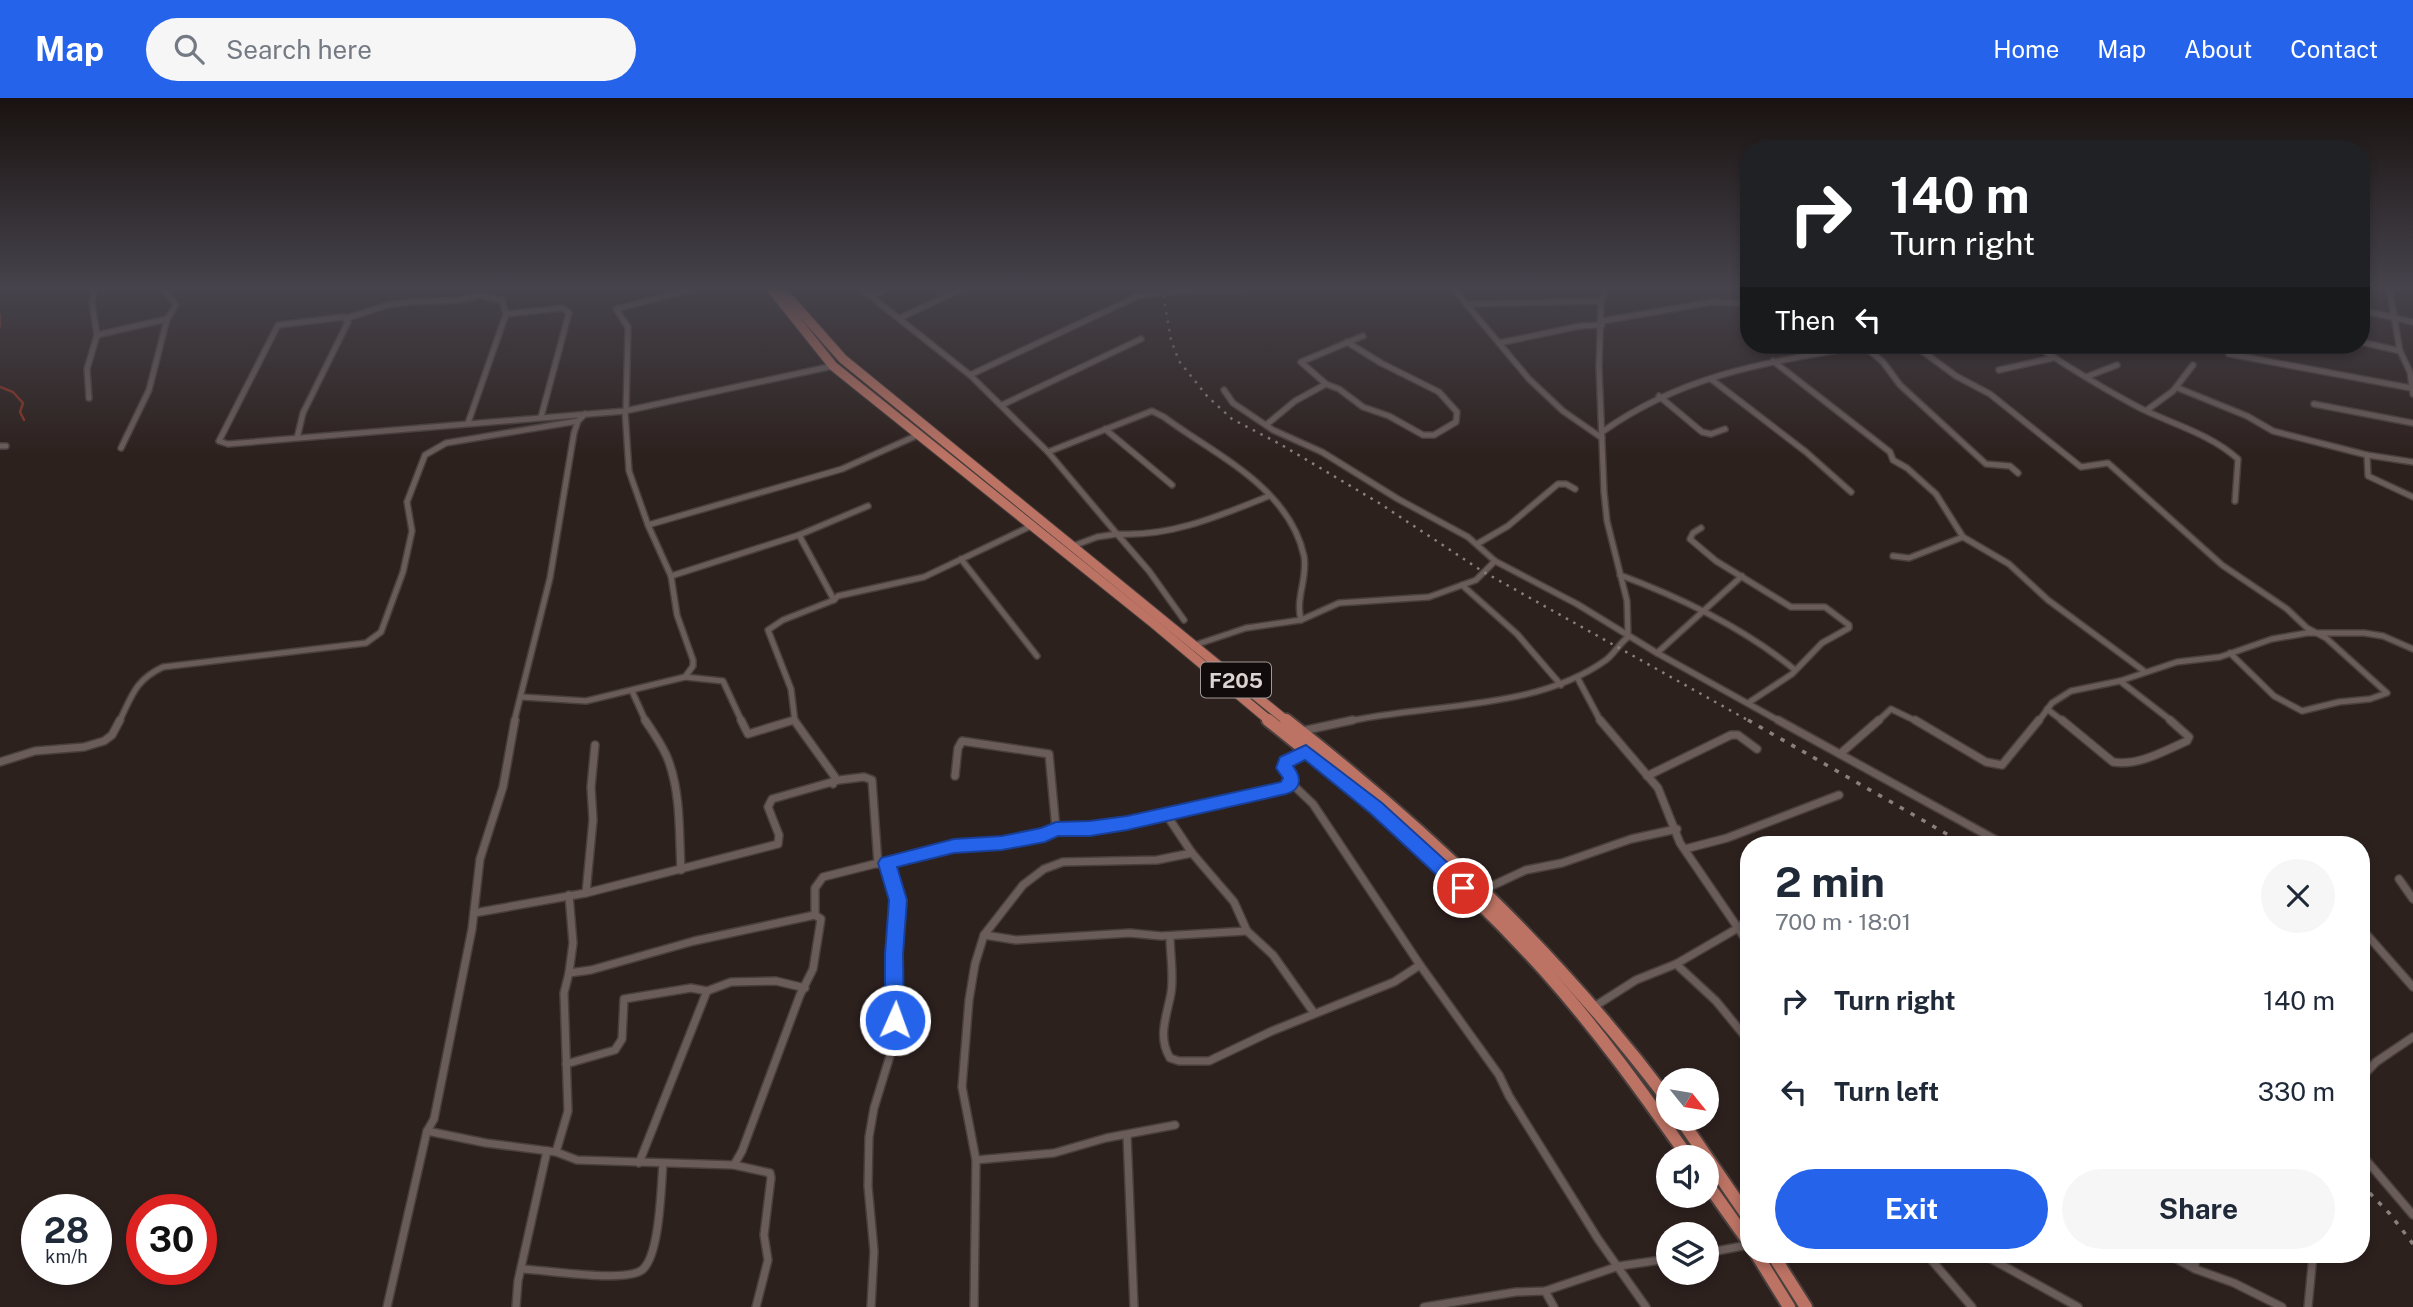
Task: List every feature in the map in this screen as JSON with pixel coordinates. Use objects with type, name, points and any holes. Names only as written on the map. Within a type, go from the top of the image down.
[{"type":"main road","name":"F205","points":[[815,343],[833,366],[918,435],[1073,546],[1192,646],[1405,816],[1532,939],[1656,1085]]},
{"type":"main road","name":"F205","points":[[829,343],[843,359],[1018,509],[1031,527],[1153,623],[1202,667],[1376,808],[1525,949],[1645,1096],[1680,1145]]},
{"type":"main road","points":[[1645,1096],[1656,1088]]},
{"type":"main road","points":[[1690,1131],[1740,1205]]},
{"type":"main road","points":[[1719,1201],[1740,1231]]},
{"type":"main road","points":[[1762,1263],[1789,1307]]},
{"type":"main road","points":[[1778,1263],[1806,1307]]},
{"type":"street","points":[[89,398],[87,369],[95,343]]},
{"type":"street","points":[[121,448],[149,390],[161,343]]},
{"type":"street","points":[[269,343],[219,441],[228,443],[297,438],[626,411],[833,366]]},
{"type":"street","points":[[297,438],[303,413],[337,343]]},
{"type":"street","points":[[468,423],[496,343]]},
{"type":"street","points":[[541,417],[561,343]]},
{"type":"street","points":[[628,343],[626,411],[629,471],[648,526],[671,576],[677,615],[693,660],[693,666],[684,677]]},
{"type":"street","points":[[931,343],[970,375],[1048,452],[1149,571],[1184,620]]},
{"type":"street","points":[[970,375],[1037,343]]},
{"type":"street","points":[[1002,405],[1132,343]]},
{"type":"street","points":[[1344,343],[1301,362],[1326,384],[1339,389],[1363,407],[1389,416],[1423,436],[1434,435],[1456,422],[1457,412],[1439,392],[1381,363],[1349,343]]},
{"type":"street","points":[[1499,343],[1529,379],[1563,411],[1602,435]]},
{"type":"street","points":[[1601,343],[1599,367],[1607,521],[1627,601],[1628,636]]},
{"type":"street","points":[[2230,354],[2412,391],[2410,372],[2399,343]]},
{"type":"street","points":[[2370,344],[2400,351]]},
{"type":"street","points":[[1602,435],[1622,415],[1659,396],[1773,361],[1814,354]]},
{"type":"street","points":[[1875,354],[1900,384],[1986,464],[2010,466],[2018,472]]},
{"type":"street","points":[[1926,354],[1956,376],[1990,394],[2026,426],[2081,467],[2108,463],[2222,565],[2287,609],[2366,671],[2383,687],[2386,695],[2299,710],[2279,699],[2230,653]]},
{"type":"street","points":[[2047,354],[2147,410],[2223,444],[2238,459],[2235,501]]},
{"type":"street","points":[[1999,370],[2053,358]]},
{"type":"street","points":[[1773,361],[1890,452],[1893,460],[1907,468],[1936,494],[1963,537],[2009,564],[2048,600],[2144,671]]},
{"type":"street","points":[[2087,376],[2117,365]]},
{"type":"street","points":[[2147,410],[2164,401],[2178,388],[2193,365]]},
{"type":"street","points":[[1711,379],[1797,444],[1851,492]]},
{"type":"street","points":[[1266,425],[1295,401],[1326,384]]},
{"type":"street","points":[[2178,388],[2248,416],[2273,431],[2367,455],[2413,462]]},
{"type":"street","points":[[1224,390],[1233,403],[1266,425],[1322,452],[1477,544],[1495,561],[1577,604],[1657,653],[1989,836]]},
{"type":"street","points":[[1659,396],[1702,432],[1711,434],[1726,429]]},
{"type":"street","points":[[2314,404],[2413,423]]},
{"type":"street","points":[[1048,452],[1147,411],[1157,412],[1224,456],[1269,496],[1298,531],[1305,572],[1296,606],[1301,620]]},
{"type":"street","points":[[387,1307],[427,1131],[434,1119],[474,913],[480,859],[503,787],[511,734],[550,578],[561,503],[578,421],[585,414]]},
{"type":"street","points":[[0,762],[35,751],[84,747],[104,741],[112,735],[138,683],[163,667],[366,643],[375,638],[381,632],[403,572],[412,531],[407,502],[423,459],[430,451],[446,443],[578,421]]},
{"type":"street","points":[[1105,429],[1117,442],[1152,466],[1172,485]]},
{"type":"street","points":[[648,526],[842,469],[918,435]]},
{"type":"street","points":[[2367,455],[2368,476],[2413,497]]},
{"type":"street","points":[[1477,544],[1508,526],[1558,484],[1566,484],[1575,489]]},
{"type":"street","points":[[1073,546],[1097,537],[1116,534],[1145,535],[1172,529],[1269,496]]},
{"type":"street","points":[[671,576],[799,535],[868,506]]},
{"type":"street","points":[[833,784],[835,777],[794,720],[791,689],[768,630],[783,620],[838,596],[924,577],[1031,527]]},
{"type":"street","points":[[1702,528],[1690,536],[1692,544],[1791,607],[1825,607],[1849,625],[1849,628],[1822,643],[1795,670],[1748,703]]},
{"type":"street","points":[[799,535],[810,547],[822,586],[834,600]]},
{"type":"street","points":[[1893,556],[1909,558],[1963,537]]},
{"type":"street","points":[[961,559],[1037,656]]},
{"type":"street","points":[[1192,646],[1233,629],[1301,620],[1339,603],[1418,599],[1476,580],[1495,561]]},
{"type":"street","points":[[1620,575],[1656,586],[1767,648],[1795,670]]},
{"type":"street","points":[[1657,653],[1700,611],[1742,576]]},
{"type":"street","points":[[1462,585],[1517,634],[1562,685]]},
{"type":"street","points":[[1840,754],[1891,709],[1902,712],[1986,762],[2003,765],[2059,697],[2071,691],[2120,681],[2177,662],[2230,653],[2272,639],[2364,633],[2383,636],[2413,649]]},
{"type":"street","points":[[1302,732],[1380,714],[1500,700],[1562,685],[1608,659],[1617,645],[1628,636]]},
{"type":"street","points":[[522,697],[586,701],[684,677],[713,678],[723,681],[747,734],[794,720]]},
{"type":"street","points":[[1577,677],[1598,718],[1658,788],[1685,849],[1740,931]]},
{"type":"street","points":[[2048,709],[2113,762],[2141,760],[2187,741],[2189,737],[2186,732],[2120,681]]},
{"type":"street","points":[[632,691],[638,711],[663,748],[668,761],[676,794],[681,870]]},
{"type":"street","points":[[1647,776],[1731,735],[1738,735],[1757,749]]},
{"type":"street","points":[[955,776],[958,748],[962,741],[1040,750],[1049,754],[1056,829]]},
{"type":"street","points":[[586,893],[593,820],[592,765],[595,745]]},
{"type":"street","points":[[1306,752],[1286,762],[1284,768],[1292,777],[1292,783],[1313,804],[1420,965],[1499,1075],[1509,1096],[1598,1238],[1646,1307]]},
{"type":"street","points":[[474,913],[586,893],[778,844],[779,835],[768,807],[772,799],[800,789],[833,784],[856,776],[867,776],[872,780],[883,864],[898,900],[894,954],[896,993],[893,1046],[874,1108],[869,1137],[868,1186],[874,1251],[872,1307]]},
{"type":"street","points":[[814,915],[816,888],[823,877],[926,851],[1002,843],[1045,835],[1056,829],[1090,829],[1166,814],[1286,788],[1292,783]]},
{"type":"street","points":[[1685,849],[1727,838],[1839,795]]},
{"type":"street","points":[[1166,814],[1192,853],[1234,902],[1247,931],[1273,955],[1314,1013]]},
{"type":"street","points":[[1483,891],[1525,870],[1562,863],[1631,839],[1677,829]]},
{"type":"street","points":[[974,1307],[976,1160],[961,1087],[970,1000],[984,935],[1023,885],[1044,869],[1063,862],[1157,860],[1192,853]]},
{"type":"street","points":[[2399,879],[2413,899]]},
{"type":"street","points":[[516,1307],[522,1269],[551,1151],[568,1111],[564,993],[573,943],[569,895]]},
{"type":"street","points":[[569,974],[694,941],[814,915],[821,919],[819,943],[806,988],[800,995],[742,1151],[734,1165]]},
{"type":"street","points":[[1592,1008],[1636,980],[1676,964],[1738,928]]},
{"type":"street","points":[[984,935],[1016,940],[1130,933],[1170,936],[1247,931]]},
{"type":"street","points":[[1170,936],[1171,991],[1163,1020],[1164,1048],[1170,1058],[1179,1061],[1209,1061],[1314,1013],[1394,982],[1420,965]]},
{"type":"street","points":[[2370,938],[2413,987]]},
{"type":"street","points":[[1676,964],[1716,1001],[1740,1030]]},
{"type":"street","points":[[566,1065],[615,1050],[621,1045],[624,999],[691,988],[707,991],[731,982],[776,981],[806,988]]},
{"type":"street","points":[[639,1163],[707,991]]},
{"type":"street","points":[[2370,1068],[2413,1036]]},
{"type":"street","points":[[976,1160],[1054,1153],[1175,1125]]},
{"type":"street","points":[[427,1131],[486,1143],[551,1151],[577,1160],[734,1165],[770,1173],[764,1235],[768,1260],[756,1307]]},
{"type":"street","points":[[1127,1135],[1134,1307]]},
{"type":"street","points":[[522,1269],[617,1275],[637,1273],[644,1269],[653,1243],[663,1164]]},
{"type":"street","points":[[2370,1164],[2413,1215]]},
{"type":"street","points":[[1719,1250],[1740,1245]]},
{"type":"street","points":[[1424,1307],[1516,1292],[1545,1291],[1559,1284],[1619,1266],[1656,1261]]},
{"type":"street","points":[[1934,1263],[1972,1307]]},
{"type":"street","points":[[1998,1263],[2078,1307]]},
{"type":"street","points":[[2184,1263],[2234,1283],[2282,1307]]},
{"type":"street","points":[[2195,1263],[2195,1269]]},
{"type":"street","points":[[2308,1307],[2312,1263]]},
{"type":"street","points":[[1545,1291],[1554,1307]]},
{"type":"waterway","points":[[0,387],[13,392],[23,403],[20,412],[24,420]]},
{"type":"railway","points":[[1172,343],[1179,361],[1207,396],[1232,419],[1280,444],[1379,503],[1482,571],[1751,722]]},
{"type":"railway","points":[[1748,720],[1950,836]]},
{"type":"railway","points":[[2370,1193],[2413,1244]]},
{"type":"route","points":[[895,1020],[894,954],[898,900],[887,863],[954,846],[1002,843],[1045,835],[1056,829],[1090,829],[1127,823],[1286,788],[1292,783],[1292,777],[1284,768],[1286,762],[1306,752],[1376,808],[1463,888]]}]
